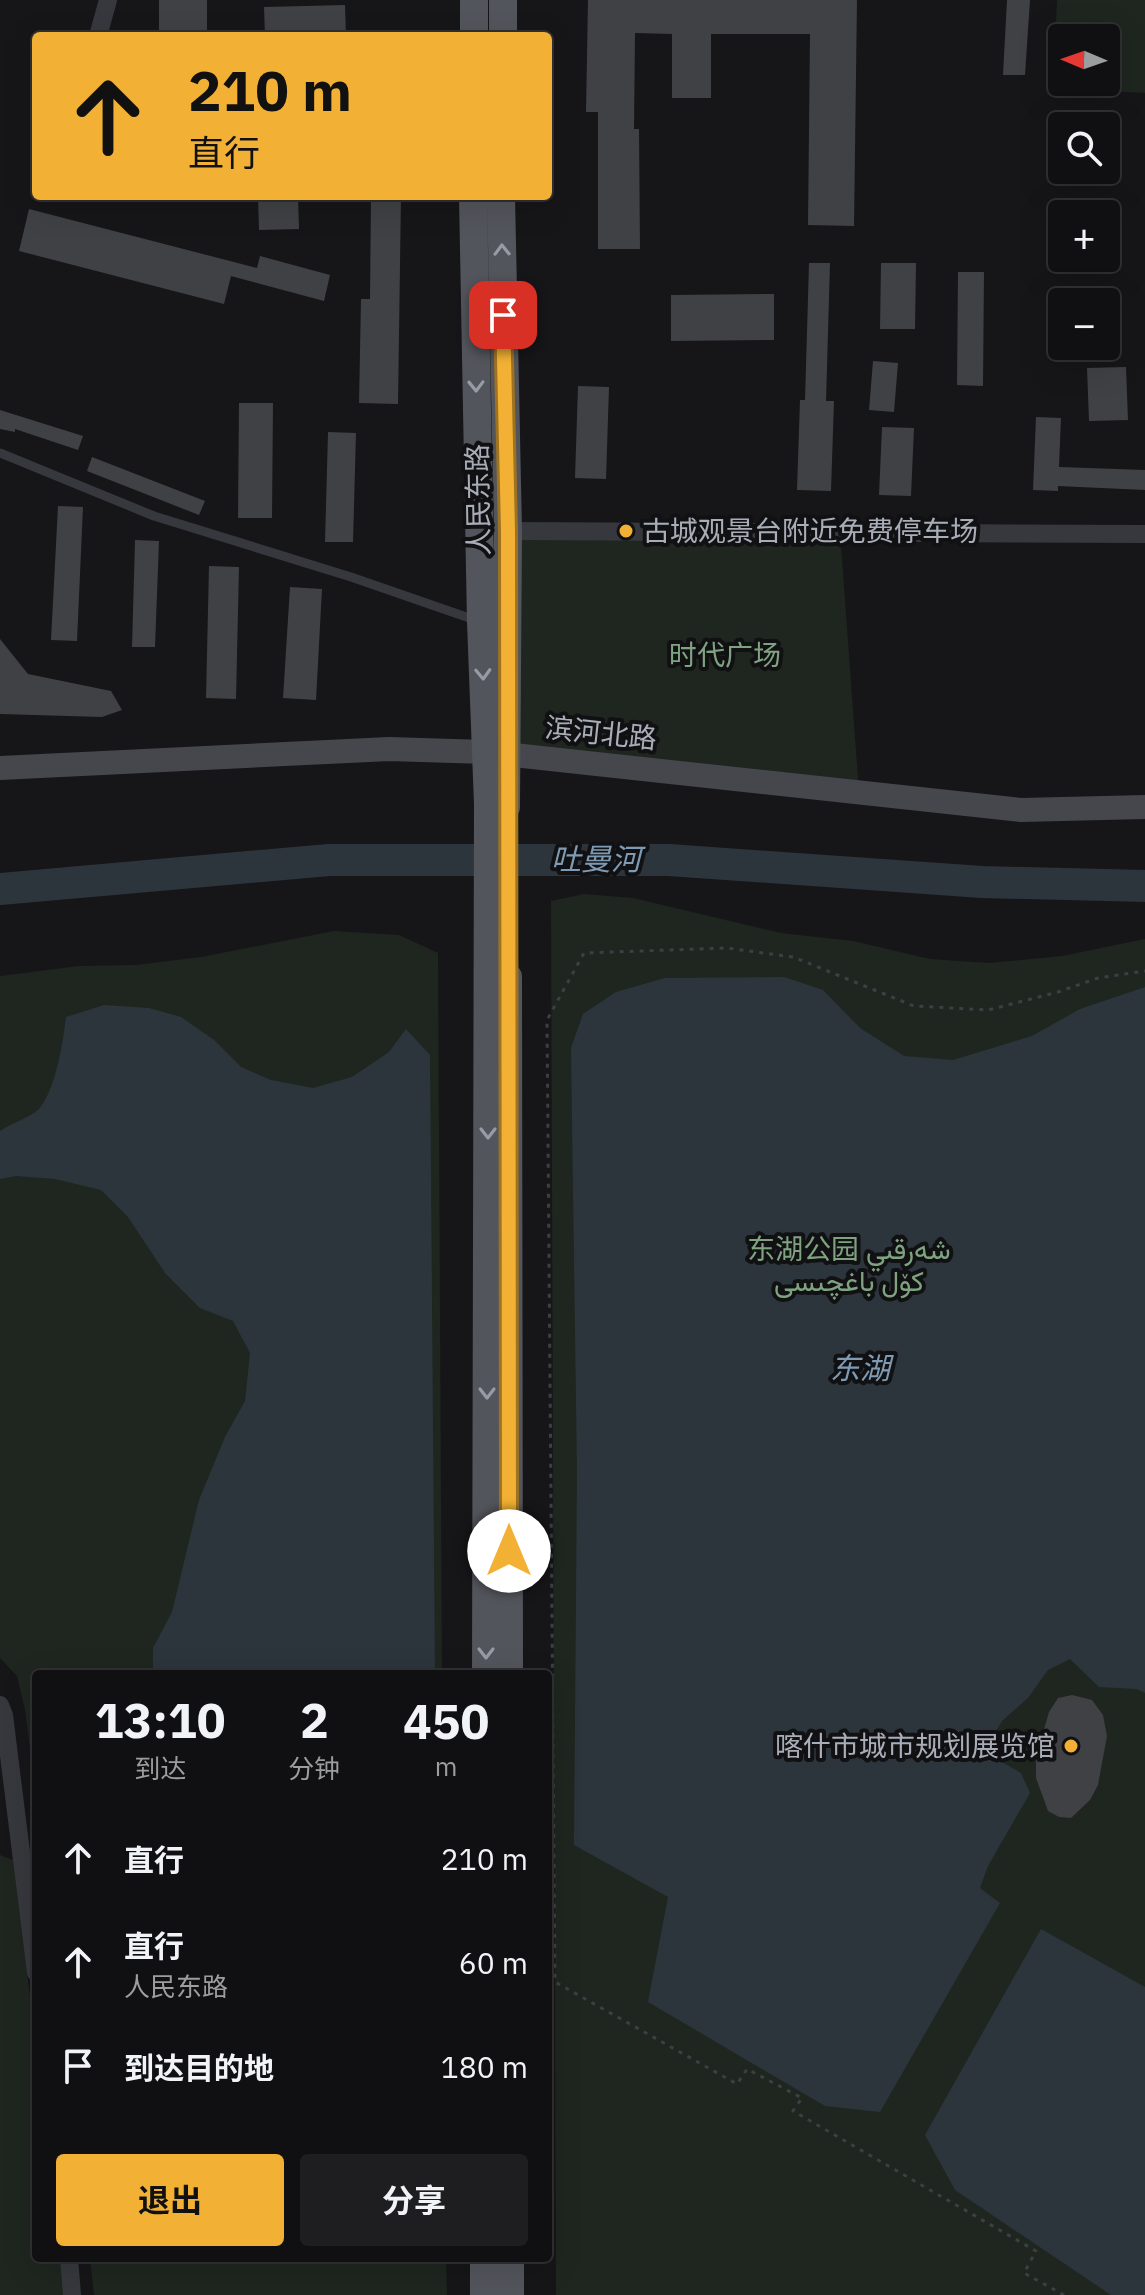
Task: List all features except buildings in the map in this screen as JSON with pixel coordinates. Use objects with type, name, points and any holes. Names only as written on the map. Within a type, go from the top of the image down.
[{"type":"main road","points":[[474,0],[474,32]]},
{"type":"main road","points":[[503,0],[503,32]]},
{"type":"main road","name":"人民东路","points":[[473,200],[481,622],[496,753]]},
{"type":"main road","name":"人民东路","points":[[498,969],[496,753],[508,531],[501,200]]},
{"type":"main road","name":"滨河北路","points":[[0,768],[389,749],[496,753],[1021,810],[1145,807]]},
{"type":"main road","points":[[486,1670],[498,969]]},
{"type":"main road","points":[[498,969],[509,1670]]},
{"type":"main road","points":[[484,2262],[484,2295]]},
{"type":"main road","points":[[510,2262],[510,2295]]},
{"type":"street","points":[[99,32],[108,0]]},
{"type":"street","points":[[508,531],[1145,534]]},
{"type":"street","points":[[0,1705],[4,1715],[32,1941]]},
{"type":"street","points":[[69,2262],[72,2295]]},
{"type":"lane","points":[[0,453],[154,516],[351,577],[481,622]]},
{"type":"path","points":[[1064,2295],[1024,2273],[1036,2251],[793,2111],[802,2098],[747,2069],[737,2084],[555,1982],[547,1020],[584,953],[727,948],[793,957],[914,1006],[988,1010],[1098,978],[1145,971]]},
{"type":"green space","points":[[1057,0],[1145,0],[1145,93],[1120,92],[1120,24],[1056,24]]},
{"type":"green space","name":"时代广场","points":[[508,531],[840,532],[859,792],[506,753]]},
{"type":"green space","name":"东湖","points":[[584,894],[633,898],[781,933],[853,941],[930,959],[990,963],[1062,956],[1145,939],[1145,2295],[556,2295],[551,901]]},
{"type":"green space","points":[[334,931],[399,935],[438,953],[442,1670],[32,1670],[32,1764],[17,1676],[0,1658],[0,976],[79,966],[136,965],[201,957]]},
{"type":"green space","points":[[0,1855],[13,1860],[32,2013],[32,2262],[63,2262],[65,2295],[0,2295]]},
{"type":"green space","points":[[90,2262],[446,2262],[447,2295],[94,2295]]},
{"type":"water","name":"东湖","points":[[784,977],[823,990],[860,1028],[904,1056],[953,1060],[1032,1036],[1080,1009],[1145,987],[1145,1693],[1137,1689],[1099,1687],[1070,1659],[1048,1670],[1028,1698],[1002,1721],[989,1743],[1002,1762],[1021,1773],[1030,1793],[988,1866],[980,1888],[1000,1903],[880,2112],[825,2106],[648,2002],[668,1897],[574,1845],[577,1471],[571,1048],[583,1014],[616,992],[665,978]]},
{"type":"water","points":[[104,1005],[149,1008],[181,1017],[214,1040],[241,1067],[271,1080],[313,1088],[352,1077],[389,1052],[406,1029],[430,1055],[435,1670],[153,1670],[153,1648],[172,1612],[199,1500],[225,1437],[245,1401],[250,1353],[233,1321],[200,1308],[165,1273],[128,1217],[101,1190],[55,1179],[16,1176],[0,1179],[0,1131],[35,1112],[45,1100],[58,1065],[66,1017]]},
{"type":"water","points":[[1041,1929],[1145,1987],[1145,2295],[1111,2295],[955,2190],[925,2135]]},
{"type":"waterway","name":"吐曼河","points":[[0,889],[329,860],[669,860],[982,882],[1145,886]]},
{"type":"place","name":"古城观景台附近免费停车场","points":[[626,531]]},
{"type":"place","name":"喀什市城市规划展览馆","points":[[1071,1746]]},
{"type":"route","points":[[503,315],[508,531],[509,1551]]},
{"type":"park label","name":"东湖公园 شەرقىي كۆل باغچىسى","points":[[849,1265]]}]
